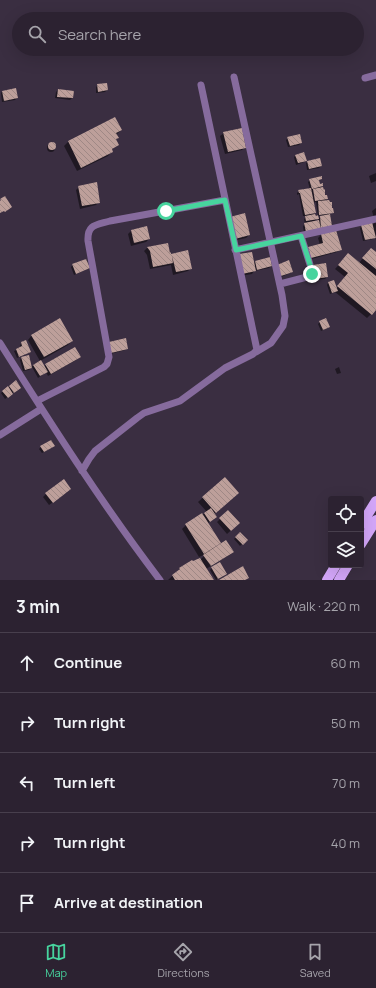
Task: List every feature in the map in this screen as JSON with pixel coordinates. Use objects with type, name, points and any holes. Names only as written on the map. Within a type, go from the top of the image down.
[{"type":"main road","points":[[364,521],[376,501]]},
{"type":"main road","points":[[364,539],[376,520]]},
{"type":"main road","points":[[327,580],[334,568]]},
{"type":"main road","points":[[339,580],[346,568]]},
{"type":"street","points":[[365,78],[376,75]]},
{"type":"street","points":[[82,471],[89,458],[95,451],[137,418],[144,413],[180,401],[225,368],[271,343],[285,322],[280,284],[234,77]]},
{"type":"street","points":[[201,85],[257,348],[256,352]]},
{"type":"street","points":[[37,401],[104,367],[110,357],[88,241],[89,230],[95,225],[110,221],[225,200]]},
{"type":"street","points":[[236,250],[376,219]]},
{"type":"street","points":[[280,284],[307,277],[312,274],[301,236]]},
{"type":"street","points":[[0,343],[82,471],[126,535],[160,580]]},
{"type":"street","points":[[0,435],[42,408]]},
{"type":"building","points":[[107,83],[108,90],[98,92],[97,84]]},
{"type":"building","points":[[16,88],[18,98],[4,101],[2,91]]},
{"type":"building","points":[[58,89],[74,91],[73,98],[57,97]]},
{"type":"building","points":[[115,117],[122,130],[116,133],[119,138],[116,139],[119,145],[112,149],[113,152],[81,168],[68,141]]},
{"type":"building","points":[[242,128],[246,148],[228,152],[223,132]]},
{"type":"building","points":[[300,134],[302,143],[290,146],[287,137]]},
{"type":"building","points":[[50,142],[54,142],[56,146],[54,150],[50,150],[48,148],[48,144]]},
{"type":"building","points":[[304,152],[307,161],[298,163],[295,155]]},
{"type":"building","points":[[320,158],[322,166],[309,169],[307,161]]},
{"type":"building","points":[[322,176],[322,179],[319,180],[320,184],[323,183],[323,186],[312,189],[309,179]]},
{"type":"building","points":[[97,182],[100,203],[82,206],[78,186]]},
{"type":"building","points":[[323,187],[324,190],[325,189],[325,195],[327,195],[328,199],[315,201],[313,189]]},
{"type":"building","points":[[311,188],[316,213],[305,215],[298,190]]},
{"type":"building","points":[[5,196],[12,207],[5,212],[0,213],[0,199]]},
{"type":"building","points":[[329,200],[332,202],[334,213],[319,215],[318,201]]},
{"type":"building","points":[[245,213],[250,235],[235,239],[230,217]]},
{"type":"building","points":[[315,214],[316,216],[318,215],[319,219],[306,221],[305,216]]},
{"type":"building","points":[[330,214],[332,226],[321,228],[320,216]]},
{"type":"building","points":[[319,220],[321,229],[306,232],[304,223]]},
{"type":"building","points":[[372,222],[376,238],[365,240],[361,225]]},
{"type":"building","points":[[147,226],[150,239],[134,243],[131,230]]},
{"type":"building","points":[[336,230],[342,250],[311,258],[308,247],[323,243],[321,234]]},
{"type":"building","points":[[168,243],[171,254],[188,250],[192,269],[176,272],[172,256],[173,263],[153,267],[150,251],[147,247]]},
{"type":"building","points":[[371,248],[376,252],[376,269],[362,258]]},
{"type":"building","points":[[252,252],[256,271],[242,274],[239,254]]},
{"type":"building","points":[[348,253],[376,276],[376,310],[372,315],[337,286],[348,273],[338,265]]},
{"type":"building","points":[[270,257],[272,266],[257,270],[255,261]]},
{"type":"building","points":[[86,259],[90,268],[76,274],[72,264]]},
{"type":"building","points":[[289,260],[293,272],[281,276],[277,265]]},
{"type":"building","points":[[326,263],[328,277],[315,279],[313,265]]},
{"type":"building","points":[[334,280],[338,291],[332,293],[328,282]]},
{"type":"building","points":[[60,318],[73,341],[44,357],[31,335]]},
{"type":"building","points":[[326,318],[330,327],[323,330],[319,321]]},
{"type":"building","points":[[126,338],[128,349],[111,353],[109,342]]},
{"type":"building","points":[[26,340],[31,352],[19,357],[16,349],[22,346],[21,342]]},
{"type":"building","points":[[75,347],[81,357],[51,374],[45,364]]},
{"type":"building","points":[[29,355],[32,368],[25,370],[21,357]]},
{"type":"building","points":[[41,360],[48,372],[40,376],[33,365]]},
{"type":"building","points":[[16,380],[21,388],[14,393],[9,386]]},
{"type":"building","points":[[8,386],[13,394],[8,398],[2,391]]},
{"type":"building","points":[[51,440],[55,446],[44,452],[40,446]]},
{"type":"building","points":[[225,477],[239,493],[216,513],[202,497]]},
{"type":"building","points":[[64,479],[71,489],[53,503],[45,493]]},
{"type":"building","points":[[211,508],[217,517],[210,522],[204,513]]},
{"type":"building","points":[[228,510],[240,523],[231,531],[219,518]]},
{"type":"building","points":[[202,513],[221,543],[204,554],[185,524]]},
{"type":"building","points":[[240,532],[248,540],[243,545],[235,537]]},
{"type":"building","points":[[226,540],[234,552],[211,566],[203,555]]},
{"type":"building","points":[[200,558],[214,580],[175,580],[172,575],[180,569],[179,568],[192,560],[193,561]]},
{"type":"building","points":[[220,562],[227,574],[218,579],[211,567]]},
{"type":"building","points":[[243,566],[249,578],[245,580],[219,580]]},
{"type":"route","points":[[166,211],[225,200],[236,250],[301,236],[312,274]]}]
